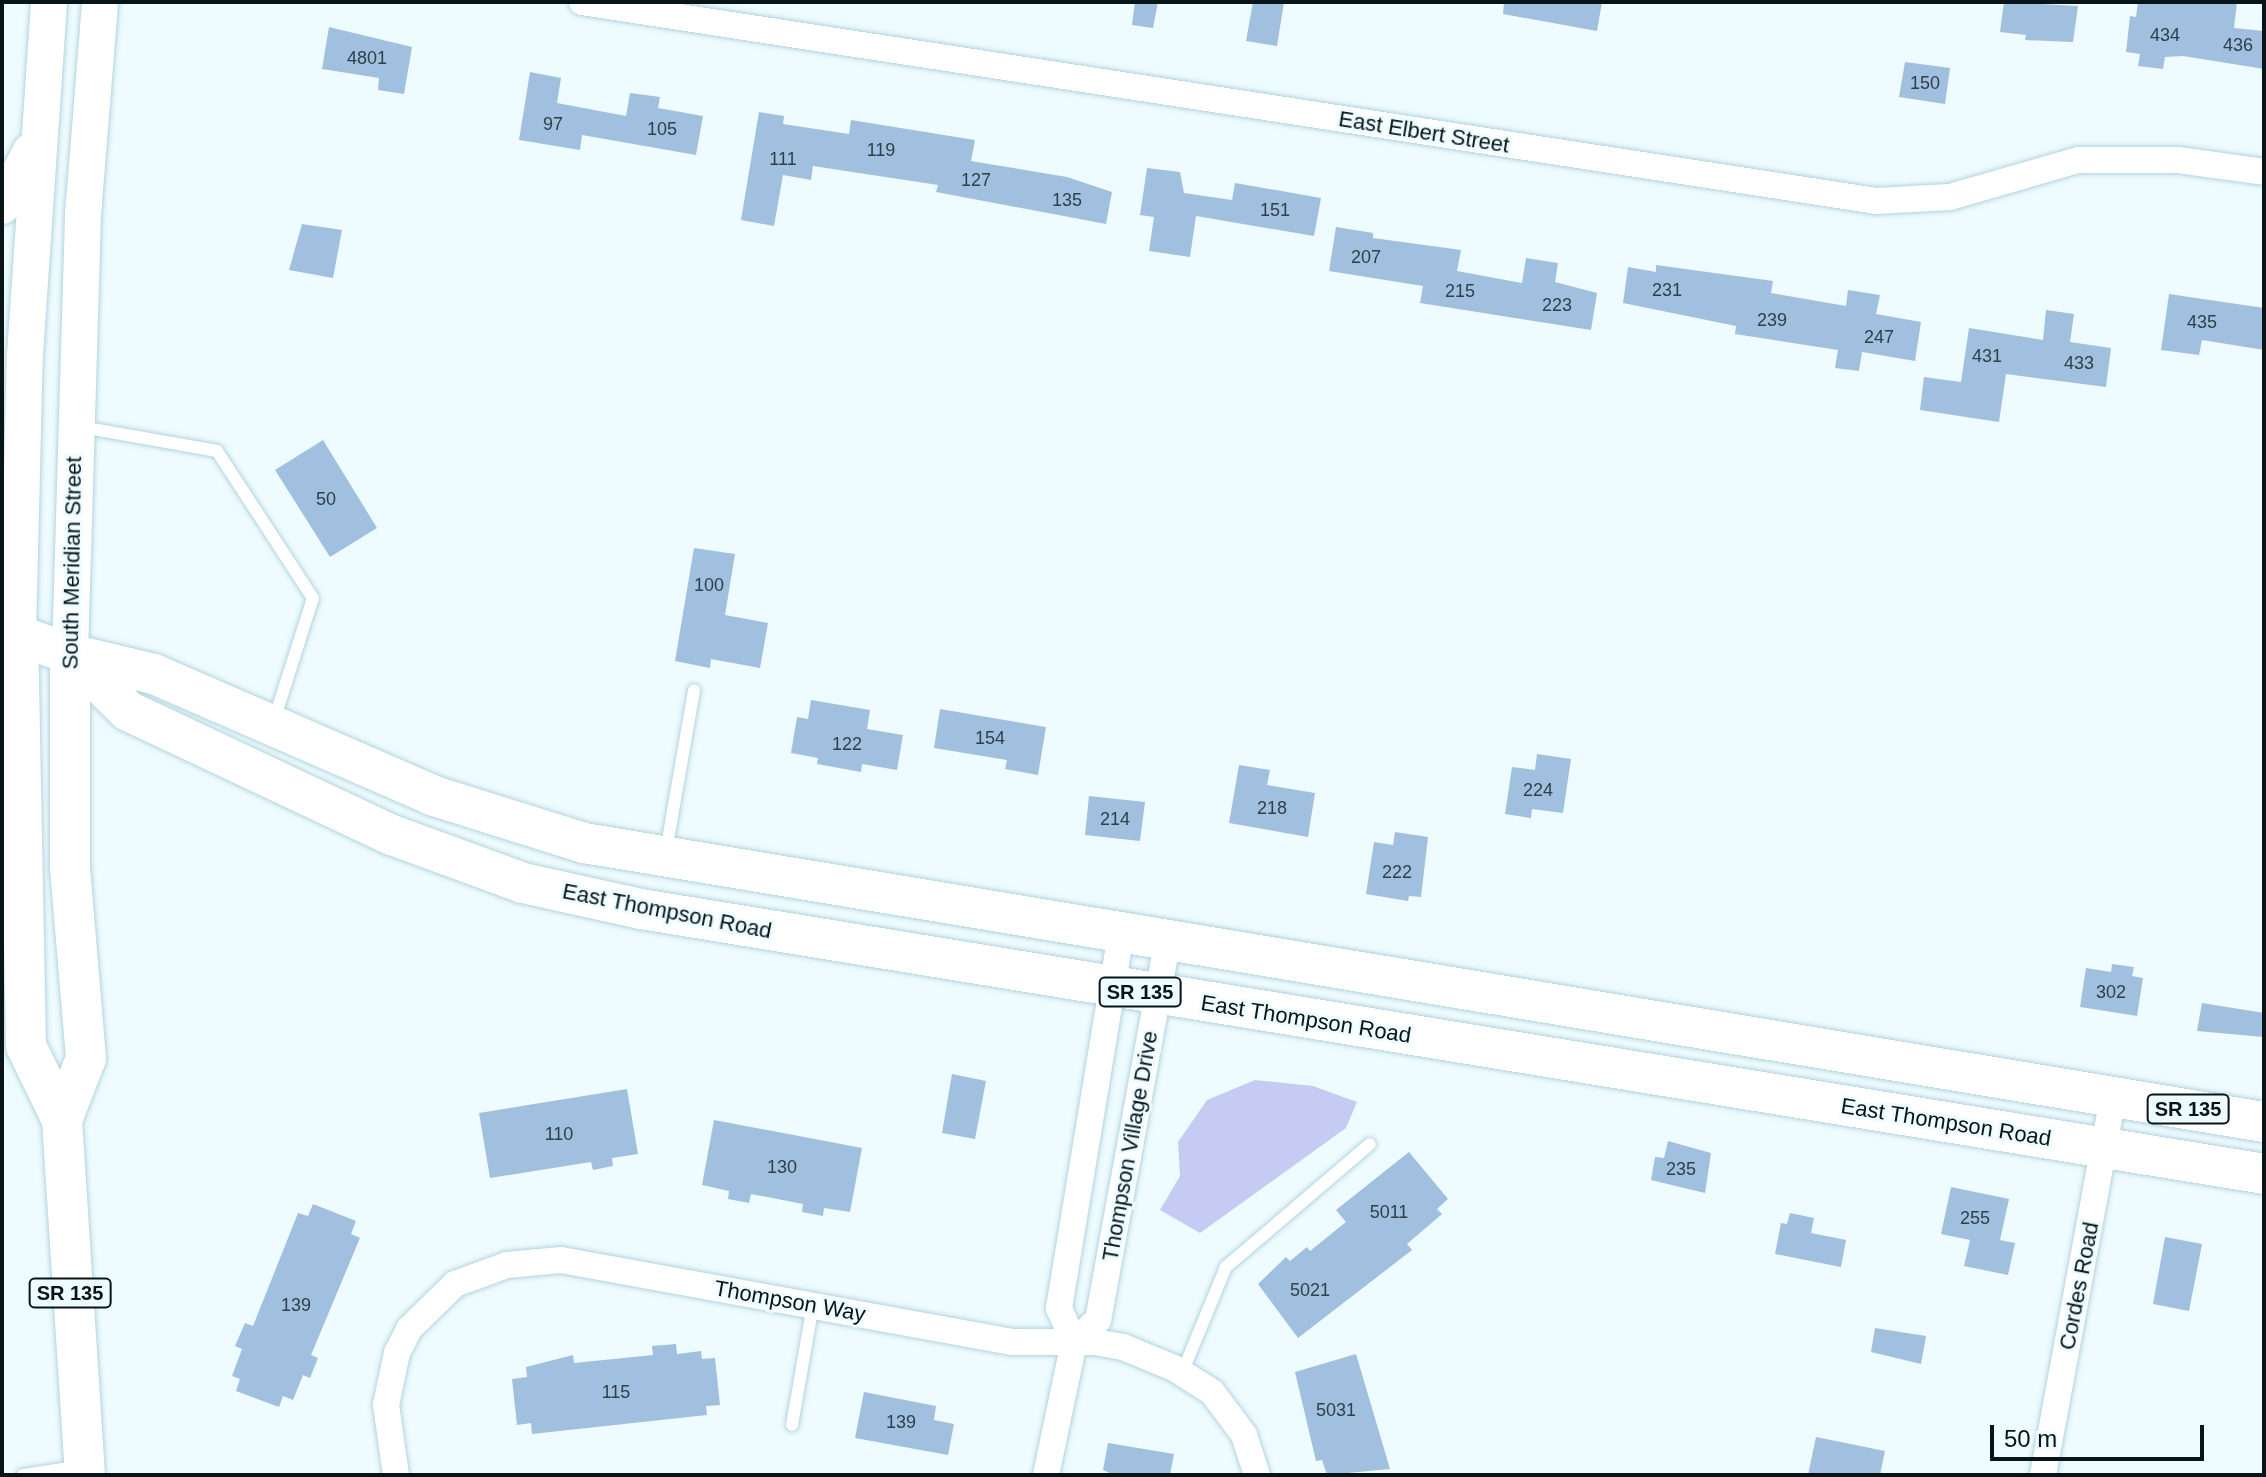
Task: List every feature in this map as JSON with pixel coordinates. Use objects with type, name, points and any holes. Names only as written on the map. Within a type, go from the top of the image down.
[{"type":"main road","name":"South Meridian Street","points":[[49,2],[38,139],[10,631],[26,1046],[62,1120],[84,1470]]},
{"type":"main road","name":"South Meridian Street","points":[[62,1120],[86,1058],[70,868],[70,654],[74,425],[100,2]]},
{"type":"main road","name":"South Meridian Street","points":[[2,206],[38,139]]},
{"type":"main road","name":"East Thompson Road","points":[[10,631],[70,654],[154,674],[271,728],[524,827],[665,858],[2264,1122]]},
{"type":"main road","name":"East Thompson Road","points":[[70,654],[128,711],[392,835],[523,883],[641,909],[2264,1174]]},
{"type":"street","name":"East Elbert Street","points":[[582,2],[1876,201],[1950,197],[2078,160],[2178,160],[2264,172]]},
{"type":"street","name":"Thompson Village Drive","points":[[1074,1342],[1059,1308],[1121,932]]},
{"type":"street","name":"Thompson Village Drive","points":[[1046,1475],[1074,1342],[1098,1320],[1168,940]]},
{"type":"street","name":"Cordes Road","points":[[2043,1475],[2113,1096]]},
{"type":"street","name":"Thompson Way","points":[[396,1475],[386,1405],[397,1353],[409,1329],[444,1290],[507,1265],[561,1260],[1012,1342],[1074,1342],[1123,1347],[1205,1386],[1232,1415],[1247,1442],[1257,1475]]},
{"type":"lane","points":[[74,425],[217,451],[313,598],[271,728]]},
{"type":"lane","points":[[665,858],[694,690]]},
{"type":"lane","points":[[1182,1373],[1226,1267],[1370,1144]]},
{"type":"lane","points":[[792,1425],[813,1305]]},
{"type":"lane","points":[[23,1475],[84,1470]]},
{"type":"water","points":[[1255,1080],[1313,1086],[1357,1102],[1346,1128],[1200,1233],[1160,1210],[1180,1176],[1178,1142],[1207,1100]]},
{"type":"building","points":[[1135,2],[1158,2],[1153,28],[1132,25]]},
{"type":"building","points":[[1253,2],[1284,2],[1277,46],[1246,41]]},
{"type":"building","points":[[1504,2],[1602,2],[1597,31],[1503,14]]},
{"type":"building","points":[[2004,2],[2078,6],[2073,42],[2025,40],[2026,35],[2000,32]]},
{"type":"building","points":[[2138,2],[2237,2],[2234,28],[2264,31],[2264,69],[2183,56],[2165,57],[2163,69],[2138,66],[2140,54],[2126,52],[2130,16],[2136,17]]},
{"type":"building","points":[[329,27],[412,47],[404,94],[378,90],[379,78],[322,69]]},
{"type":"building","points":[[1905,62],[1950,68],[1945,104],[1899,97]]},
{"type":"building","points":[[530,72],[561,78],[557,103],[626,116],[630,93],[660,97],[658,108],[703,116],[696,155],[582,135],[580,150],[519,140]]},
{"type":"building","points":[[759,112],[784,116],[783,124],[849,134],[851,120],[975,140],[971,161],[1067,177],[1112,192],[1106,224],[936,192],[938,185],[813,166],[811,180],[783,175],[774,226],[741,220]]},
{"type":"building","points":[[1147,168],[1180,172],[1184,193],[1232,200],[1235,183],[1321,198],[1314,236],[1196,216],[1190,257],[1149,251],[1154,217],[1140,215]]},
{"type":"building","points":[[302,224],[342,230],[333,278],[289,270]]},
{"type":"building","points":[[1336,227],[1373,233],[1373,238],[1461,250],[1457,271],[1522,283],[1526,258],[1558,263],[1555,282],[1597,293],[1591,330],[1420,303],[1423,286],[1329,271]]},
{"type":"building","points":[[1656,265],[1773,281],[1771,293],[1846,306],[1848,290],[1880,295],[1876,314],[1921,322],[1915,361],[1862,352],[1859,371],[1835,368],[1838,350],[1735,334],[1736,326],[1623,303],[1628,267],[1656,272]]},
{"type":"building","points":[[2169,294],[2264,308],[2264,350],[2202,340],[2199,355],[2161,350]]},
{"type":"building","points":[[2046,310],[2074,314],[2070,342],[2111,348],[2106,387],[2006,374],[1999,422],[1920,410],[1924,377],[1961,382],[1969,328],[2043,340]]},
{"type":"building","points":[[323,440],[377,528],[330,557],[275,470]]},
{"type":"building","points":[[694,548],[735,554],[725,615],[768,623],[760,668],[711,659],[710,668],[675,661]]},
{"type":"building","points":[[811,700],[870,710],[867,729],[903,735],[897,770],[862,764],[861,772],[817,764],[818,758],[791,753],[797,717],[808,719]]},
{"type":"building","points":[[940,709],[1046,727],[1038,775],[1005,769],[1007,760],[934,748]]},
{"type":"building","points":[[1537,754],[1571,759],[1563,813],[1532,809],[1531,818],[1505,814],[1512,767],[1535,770]]},
{"type":"building","points":[[1239,765],[1270,770],[1267,785],[1315,793],[1308,837],[1229,823]]},
{"type":"building","points":[[1089,796],[1145,802],[1140,841],[1085,835]]},
{"type":"building","points":[[1395,832],[1428,837],[1421,897],[1409,896],[1408,901],[1366,894],[1374,842],[1393,845]]},
{"type":"building","points":[[2112,964],[2134,967],[2132,976],[2143,978],[2137,1016],[2080,1007],[2086,968],[2111,972]]},
{"type":"building","points":[[2202,1003],[2264,1013],[2264,1037],[2197,1031]]},
{"type":"building","points":[[952,1074],[986,1081],[975,1139],[942,1133]]},
{"type":"building","points":[[627,1089],[638,1154],[612,1158],[613,1166],[593,1170],[591,1162],[490,1178],[479,1113]]},
{"type":"building","points":[[714,1120],[862,1148],[850,1212],[824,1208],[823,1216],[802,1212],[803,1204],[751,1194],[749,1203],[728,1199],[729,1191],[702,1185]]},
{"type":"building","points":[[1668,1141],[1711,1153],[1705,1193],[1651,1180],[1655,1157],[1664,1158]]},
{"type":"building","points":[[1409,1152],[1448,1199],[1437,1209],[1442,1214],[1407,1244],[1412,1250],[1298,1338],[1258,1284],[1286,1257],[1290,1261],[1307,1247],[1310,1251],[1346,1222],[1336,1210]]},
{"type":"building","points":[[1951,1187],[2009,1199],[2000,1240],[2015,1243],[2008,1275],[1964,1266],[1970,1240],[1941,1234]]},
{"type":"building","points":[[313,1204],[356,1221],[351,1234],[360,1238],[311,1355],[318,1358],[310,1378],[303,1375],[293,1400],[283,1396],[279,1407],[236,1391],[240,1379],[232,1376],[242,1349],[235,1346],[245,1323],[253,1326],[298,1213],[308,1216]]},
{"type":"building","points":[[1790,1213],[1814,1218],[1811,1233],[1846,1240],[1841,1267],[1775,1254],[1781,1223],[1787,1224]]},
{"type":"building","points":[[2165,1237],[2202,1244],[2189,1311],[2153,1304]]},
{"type":"building","points":[[1875,1328],[1926,1336],[1921,1364],[1871,1352]]},
{"type":"building","points":[[676,1344],[677,1354],[701,1351],[702,1359],[715,1358],[720,1405],[706,1406],[707,1415],[532,1434],[531,1423],[517,1425],[512,1379],[527,1377],[526,1367],[573,1355],[574,1363],[653,1355],[652,1346]]},
{"type":"building","points":[[1356,1354],[1390,1469],[1327,1475],[1322,1460],[1316,1461],[1295,1372]]},
{"type":"building","points":[[864,1392],[936,1406],[934,1420],[954,1424],[948,1455],[855,1438]]},
{"type":"building","points":[[1816,1437],[1885,1451],[1880,1475],[1808,1475]]},
{"type":"building","points":[[1108,1443],[1174,1454],[1170,1475],[1114,1475],[1103,1470]]}]
